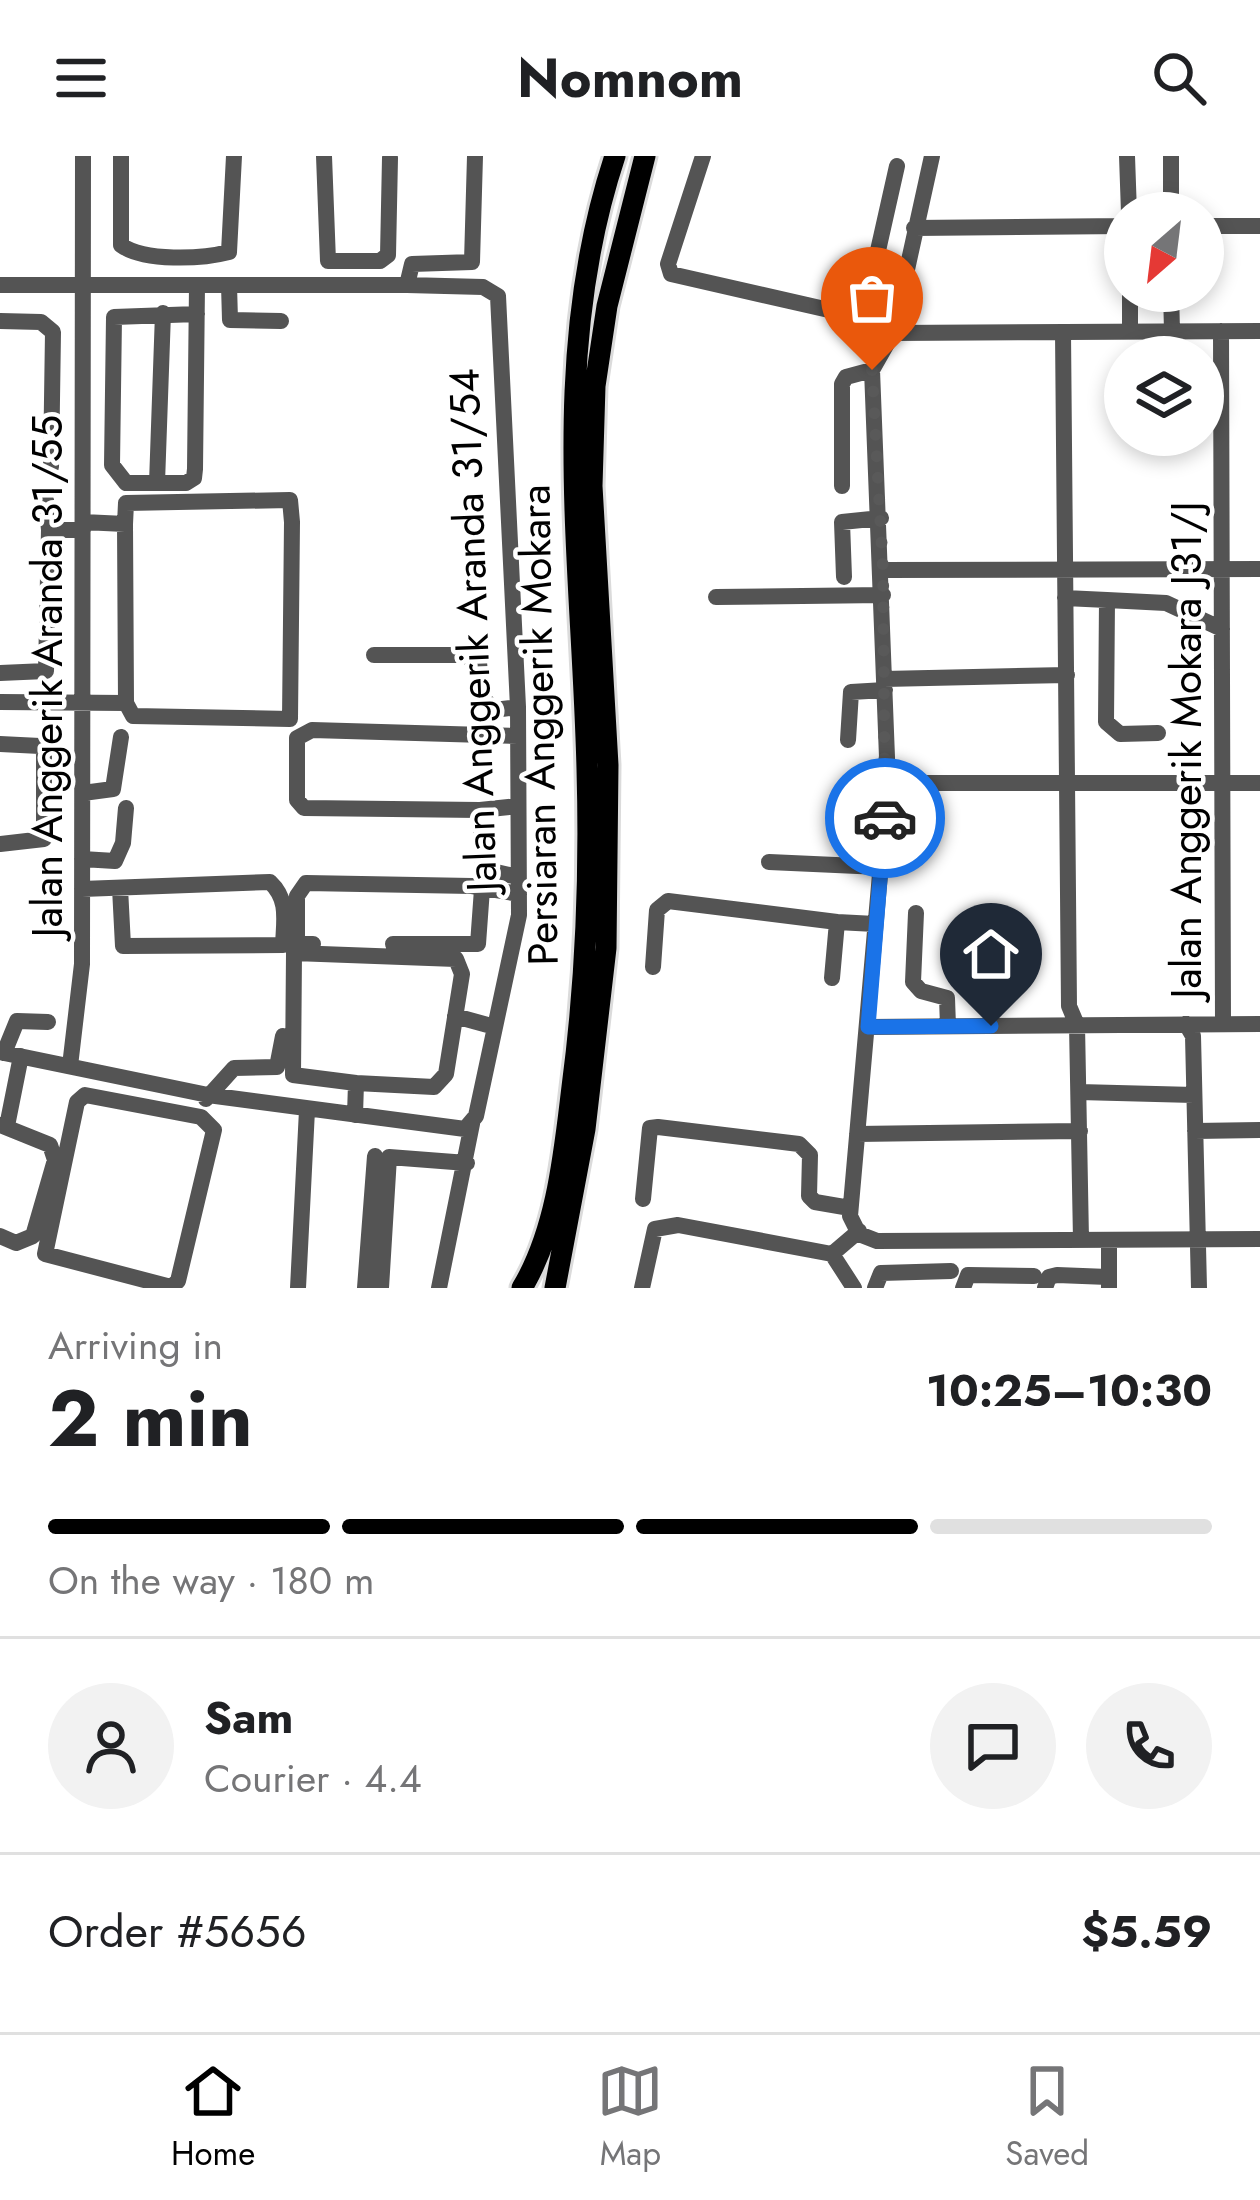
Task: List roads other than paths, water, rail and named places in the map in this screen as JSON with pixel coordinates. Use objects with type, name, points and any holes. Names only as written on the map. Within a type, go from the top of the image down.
[{"type":"main road","name":"Persiaran Anggerik Mokara","points":[[521,1288],[542,1247],[556,1186],[580,1025],[587,767],[572,410],[583,282],[615,156]]},
{"type":"main road","name":"Persiaran Anggerik Mokara","points":[[555,1288],[579,1174],[606,948],[608,765],[592,486],[595,386],[607,306],[645,156]]},
{"type":"street","name":"Jalan Anggerik Aranda 31/55","points":[[70,1066],[82,964],[83,156]]},
{"type":"street","points":[[121,156],[121,245],[127,251],[175,256],[230,252],[234,156]]},
{"type":"street","points":[[324,156],[330,285]]},
{"type":"street","points":[[0,285],[406,285],[412,264],[472,262],[475,156]]},
{"type":"street","points":[[703,156],[668,264],[671,274],[851,315],[866,304],[898,161],[926,176]]},
{"type":"street","points":[[932,156],[893,333],[872,370],[889,783],[850,1208],[859,1231],[877,1241],[1260,1239]]},
{"type":"street","points":[[1127,156],[1128,192]]},
{"type":"street","points":[[1171,156],[1171,192]]},
{"type":"street","points":[[328,261],[380,261],[388,255],[390,158]]},
{"type":"street","points":[[914,227],[1104,226]]},
{"type":"street","points":[[1224,226],[1260,226]]},
{"type":"street","points":[[175,256],[176,285]]},
{"type":"street","points":[[197,285],[197,314],[194,478],[126,483],[112,465],[113,317],[197,314]]},
{"type":"street","points":[[229,285],[230,320],[281,320]]},
{"type":"street","name":"Jalan Anggerik Aranda 31/54","points":[[406,285],[483,287],[498,296],[518,707],[518,886],[496,1027],[440,1288]]},
{"type":"street","points":[[1130,312],[1130,332]]},
{"type":"street","points":[[1172,312],[1172,331]]},
{"type":"street","points":[[157,483],[163,314]]},
{"type":"street","points":[[0,321],[41,322],[53,332],[51,467]]},
{"type":"street","name":"Jalan Anggerik Mokara J31/J","points":[[1221,331],[1223,1024]]},
{"type":"street","points":[[893,333],[1260,331]]},
{"type":"street","points":[[1064,332],[1069,1006],[1077,1025],[1081,1240]]},
{"type":"street","points":[[842,486],[842,384],[846,377],[872,370]]},
{"type":"street","points":[[0,674],[46,671],[50,661],[46,500]]},
{"type":"street","points":[[290,500],[290,719],[133,716],[126,703],[125,524],[126,503],[290,500]]},
{"type":"street","points":[[844,577],[842,522],[881,518]]},
{"type":"street","points":[[50,530],[125,524]]},
{"type":"street","points":[[883,570],[1260,569]]},
{"type":"street","points":[[716,597],[883,595]]},
{"type":"street","points":[[1066,598],[1166,602],[1222,629]]},
{"type":"street","points":[[1106,600],[1106,722],[1120,734],[1158,733]]},
{"type":"street","points":[[374,655],[463,655],[479,662],[482,697],[494,710],[518,707]]},
{"type":"street","points":[[848,740],[851,692],[885,685],[1067,675]]},
{"type":"street","points":[[0,702],[126,703]]},
{"type":"street","points":[[518,736],[312,730],[297,738],[297,800],[304,808],[480,810],[518,806]]},
{"type":"street","points":[[82,793],[113,789],[121,737]]},
{"type":"street","points":[[0,744],[40,746],[44,752],[44,839],[0,844]]},
{"type":"street","points":[[889,783],[1260,783]]},
{"type":"street","points":[[82,859],[115,861],[123,843],[126,808]]},
{"type":"street","points":[[480,810],[483,869],[518,886]]},
{"type":"street","points":[[769,862],[880,867]]},
{"type":"street","points":[[82,889],[270,882],[285,906],[283,945],[123,946],[120,888]]},
{"type":"street","points":[[482,889],[478,944],[297,944],[297,896],[306,884],[518,886]]},
{"type":"street","points":[[653,968],[661,903],[875,924]]},
{"type":"street","points":[[916,913],[913,982],[921,991],[947,998],[948,1026]]},
{"type":"street","points":[[832,978],[837,922]]},
{"type":"street","points":[[294,953],[456,959],[462,974],[446,1074],[434,1088],[356,1083],[293,1075],[294,953]]},
{"type":"street","points":[[455,1016],[496,1027]]},
{"type":"street","points":[[0,1236],[16,1243],[33,1236],[55,1160],[50,1145],[4,1126],[8,1020],[48,1022]]},
{"type":"street","points":[[1186,1024],[1193,1036],[1198,1288]]},
{"type":"street","points":[[868,1027],[1260,1024]]},
{"type":"street","points":[[201,1117],[208,1095],[234,1068],[277,1067],[283,1036]]},
{"type":"street","points":[[8,1054],[307,1111],[453,1130],[472,1124]]},
{"type":"street","points":[[355,1115],[356,1083]]},
{"type":"street","points":[[1079,1092],[1194,1095]]},
{"type":"street","points":[[80,1097],[201,1117],[210,1123],[213,1140],[178,1281],[161,1286],[45,1254],[80,1097]]},
{"type":"street","points":[[298,1288],[307,1111]]},
{"type":"street","points":[[643,1199],[650,1128],[658,1126],[800,1144],[810,1155],[809,1196],[815,1202],[850,1208]]},
{"type":"street","points":[[1195,1131],[1260,1130]]},
{"type":"street","points":[[857,1134],[1081,1131]]},
{"type":"street","points":[[365,1288],[375,1156]]},
{"type":"street","points":[[381,1288],[389,1157],[467,1163]]},
{"type":"street","points":[[642,1288],[655,1228],[678,1225],[832,1255],[854,1288]]},
{"type":"street","points":[[832,1255],[859,1231]]},
{"type":"street","points":[[875,1288],[880,1273],[952,1280],[949,1240]]},
{"type":"street","points":[[1026,1240],[1037,1284]]},
{"type":"street","points":[[963,1288],[968,1275],[1037,1284],[1057,1275],[1109,1283],[1109,1240]]}]
